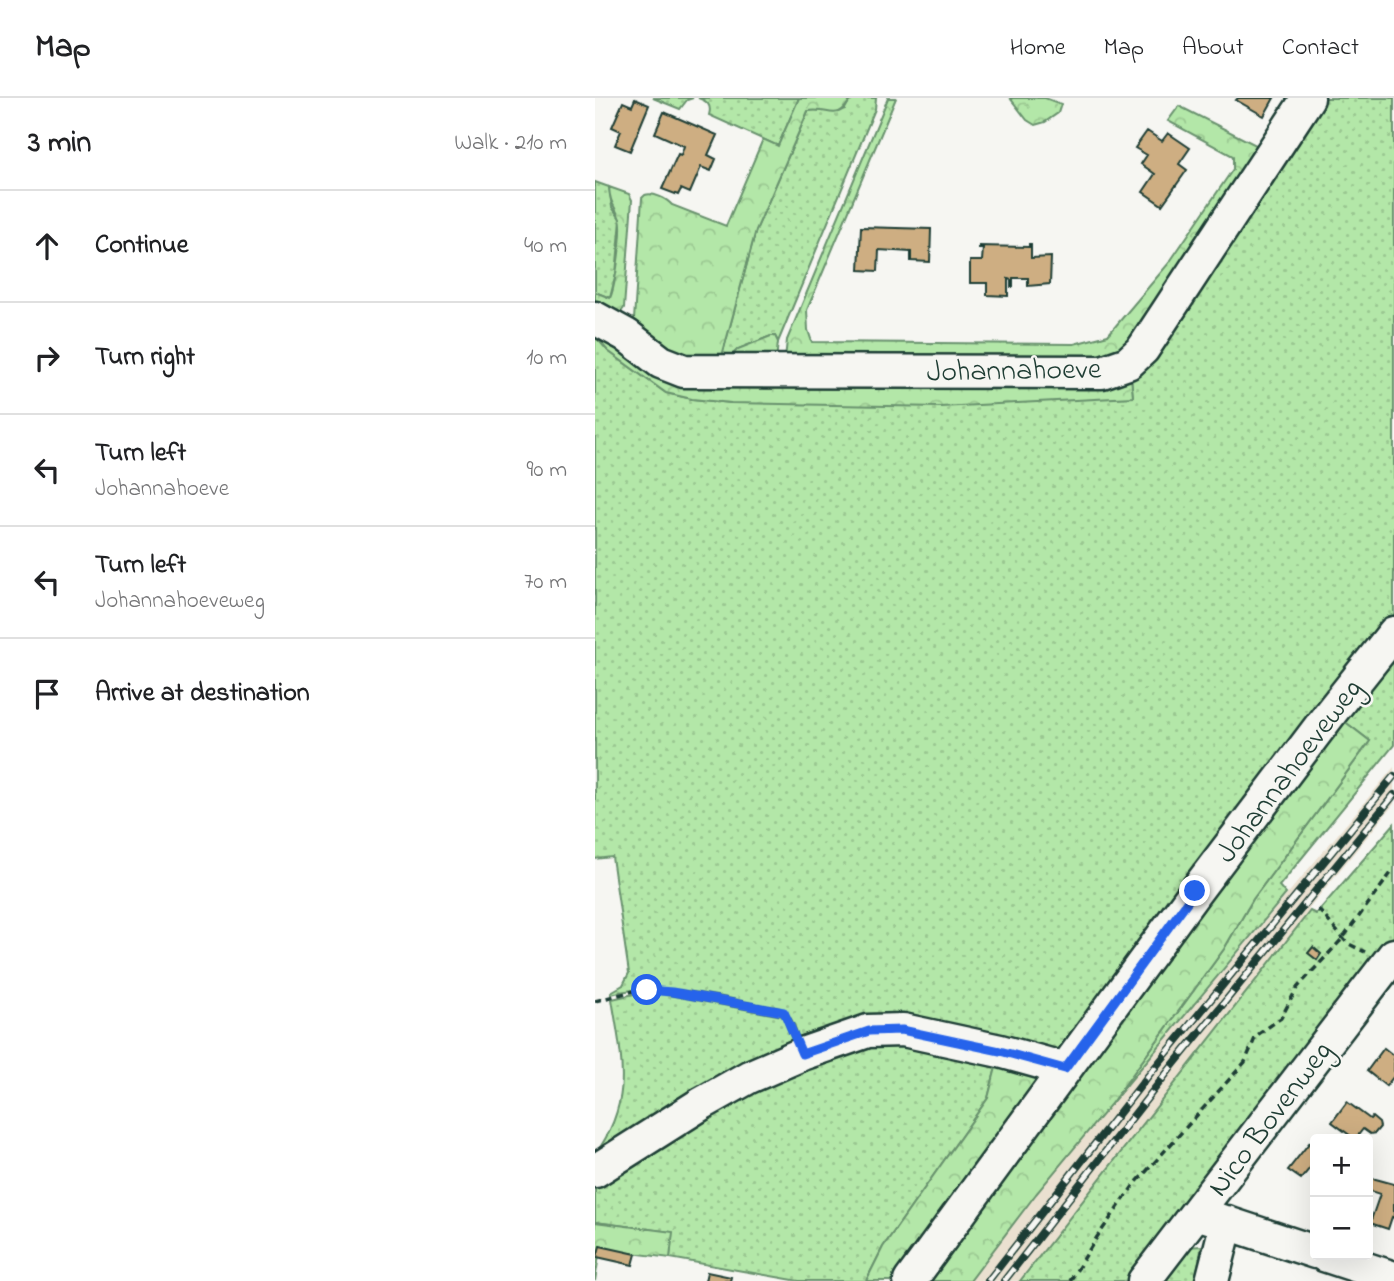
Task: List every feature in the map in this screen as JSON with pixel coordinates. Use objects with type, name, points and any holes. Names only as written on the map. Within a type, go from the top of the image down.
[{"type":"street","name":"Johannahoeve","points":[[595,318],[626,335],[661,362],[684,371],[1102,372],[1128,363],[1143,349],[1308,98]]},
{"type":"street","name":"Johannahoeveweg","points":[[910,1281],[1243,828],[1394,634]]},
{"type":"street","name":"Nico Bovenweg","points":[[1144,1281],[1386,975]]},
{"type":"street","points":[[595,1171],[749,1077],[802,1054],[869,1031],[902,1030],[1000,1051],[1065,1069]]},
{"type":"street","points":[[1197,1213],[1310,1250]]},
{"type":"street","name":"Nico Bovenweg","points":[[1212,1281],[1227,1222]]},
{"type":"street","points":[[1339,1260],[1394,1278]]},
{"type":"path","points":[[1070,1281],[1134,1185],[1245,1062],[1256,1036],[1281,1018],[1297,988],[1343,938],[1394,869]]},
{"type":"path","points":[[1318,909],[1347,943],[1386,975]]},
{"type":"path","points":[[595,1001],[634,991],[659,991],[784,1012],[802,1054]]},
{"type":"shaded area","points":[[1394,767],[1394,804],[1308,909],[1310,911],[1020,1281],[970,1281],[1036,1194]]},
{"type":"green space","points":[[653,98],[693,98],[687,100],[680,109]]},
{"type":"green space","points":[[698,98],[799,98],[778,146],[709,115],[708,104]]},
{"type":"green space","points":[[799,98],[851,98],[842,110],[837,112],[808,111],[756,230],[722,356],[696,366],[636,331],[634,320],[642,198],[648,194],[656,195],[672,205],[726,226],[763,139],[778,146]]},
{"type":"green space","points":[[851,98],[876,98],[875,109],[778,342],[775,336],[771,336],[738,349],[732,356],[722,356],[756,230],[808,111],[845,109]]},
{"type":"green space","points":[[888,98],[896,98],[807,310],[812,342],[1074,344],[1108,335],[1169,263],[1233,169],[1233,156],[1168,121],[1179,106],[1256,145],[1260,150],[1125,358],[785,360],[787,340]]},
{"type":"green space","points":[[1010,98],[1045,98],[1061,104],[1058,113],[1035,125],[1027,120]]},
{"type":"green space","points":[[1316,98],[1394,98],[1394,626],[1062,1057],[904,1025],[802,1049],[792,1020],[779,1008],[674,990],[632,990],[611,994],[623,985],[629,973],[612,857],[595,859],[595,336],[608,351],[666,393],[692,399],[731,403],[1133,397],[1130,368]]},
{"type":"green space","points":[[595,182],[609,187],[612,207],[621,220],[616,274],[610,298],[595,292]]},
{"type":"green space","points":[[609,187],[629,194],[632,200],[624,308],[619,315],[595,310],[595,292],[610,298],[620,245],[620,219]]},
{"type":"green space","points":[[595,324],[659,366],[1130,368],[1133,397],[940,407],[731,403],[692,399],[666,393],[608,351],[595,336]]},
{"type":"green space","points":[[775,336],[778,342],[776,361],[731,356],[738,349]]},
{"type":"green space","points":[[1394,641],[1394,745],[1279,886],[1286,894],[1110,1105],[1224,949],[1253,899],[1370,741],[1335,714]]},
{"type":"green space","points":[[1335,714],[1370,741],[1253,899],[1224,949],[1110,1105],[1036,1194],[970,1281],[915,1281]]},
{"type":"green space","points":[[1394,824],[1394,936],[1130,1281],[1020,1281],[1310,911],[1316,914]]},
{"type":"green space","points":[[658,993],[783,1016],[797,1051],[595,1155],[616,1116],[622,1080],[612,999],[634,994]]},
{"type":"green space","points":[[860,1039],[999,1056],[988,1098],[883,1247],[866,1281],[799,1281],[670,1258],[672,1232],[595,1222],[595,1176],[643,1147]]},
{"type":"green space","points":[[999,1056],[1048,1073],[905,1281],[866,1281],[883,1247],[988,1098]]},
{"type":"green space","points":[[595,1222],[673,1232],[670,1258],[600,1249],[595,1281]]},
{"type":"green space","points":[[1202,1246],[1195,1281],[1159,1281],[1185,1247]]},
{"type":"building","points":[[1274,98],[1264,116],[1236,100]]},
{"type":"building","points":[[635,99],[649,105],[630,151],[615,145],[621,131],[612,127],[623,102],[632,106]]},
{"type":"building","points":[[664,112],[717,135],[708,155],[716,159],[711,171],[701,167],[690,193],[681,189],[678,195],[662,189],[684,146],[655,133]]},
{"type":"building","points":[[1147,131],[1162,141],[1168,133],[1190,148],[1179,164],[1187,170],[1162,205],[1143,192],[1155,174],[1141,164],[1147,155],[1135,148]]},
{"type":"building","points":[[861,227],[931,229],[930,262],[911,261],[911,252],[879,250],[878,271],[859,270]]},
{"type":"building","points":[[1029,244],[1031,258],[1051,257],[1050,284],[1028,286],[1028,278],[1013,278],[1011,287],[1011,280],[1008,279],[1008,296],[987,295],[987,283],[970,283],[970,261],[982,261],[983,248],[979,246],[1029,247]]},
{"type":"building","points":[[1313,947],[1321,954],[1317,960],[1308,953]]},
{"type":"building","points":[[1384,1048],[1394,1056],[1394,1076],[1386,1086],[1367,1071]]},
{"type":"building","points":[[1347,1102],[1370,1119],[1372,1117],[1380,1127],[1375,1133],[1370,1134],[1363,1129],[1359,1134],[1348,1134],[1332,1122]]},
{"type":"building","points":[[1310,1142],[1310,1168],[1301,1179],[1288,1170]]},
{"type":"building","points":[[1373,1178],[1394,1184],[1394,1218],[1392,1217],[1388,1229],[1373,1224],[1373,1214],[1380,1194],[1373,1192]]},
{"type":"building","points":[[600,1246],[636,1254],[633,1265],[597,1257]]},
{"type":"building","points":[[707,1272],[731,1277],[730,1281],[705,1281]]},
{"type":"railway","points":[[988,1281],[1148,1076],[1394,776]]},
{"type":"railway","points":[[1004,1281],[1174,1064],[1394,795]]},
{"type":"route","points":[[647,990],[784,1012],[802,1054],[869,1031],[902,1030],[1000,1051],[1065,1069],[1195,891]]}]
